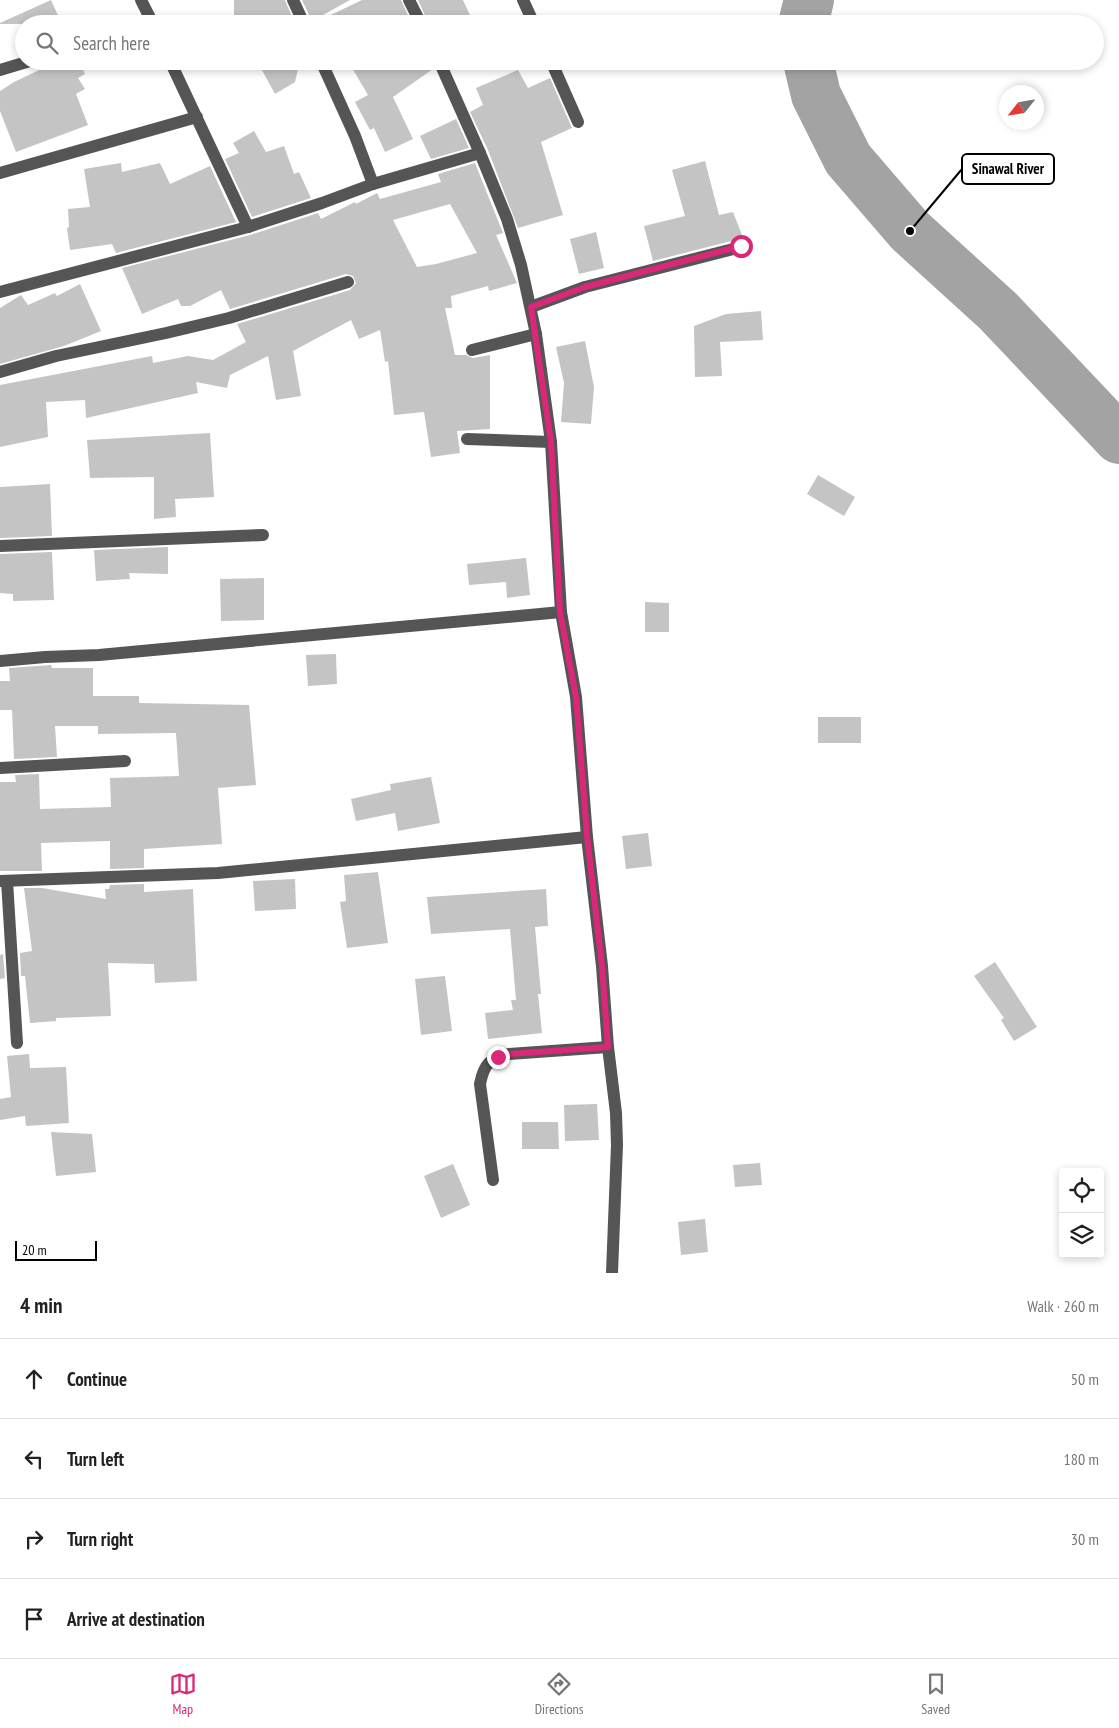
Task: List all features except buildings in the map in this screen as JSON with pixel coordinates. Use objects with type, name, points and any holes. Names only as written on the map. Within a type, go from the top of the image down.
[{"type":"street","points":[[141,0],[148,15]]},
{"type":"street","points":[[293,0],[300,15]]},
{"type":"street","points":[[409,0],[416,15]]},
{"type":"street","points":[[523,0],[530,15]]},
{"type":"street","points":[[0,70],[15,66]]},
{"type":"street","points":[[174,70],[248,227]]},
{"type":"street","points":[[325,70],[355,136],[373,184]]},
{"type":"street","points":[[443,70],[507,219],[531,307],[536,334],[551,442],[560,612],[576,697],[587,836],[616,1113],[617,1145],[612,1273]]},
{"type":"street","points":[[555,70],[578,122]]},
{"type":"street","points":[[0,173],[197,117]]},
{"type":"street","points":[[0,292],[248,227],[428,166],[480,153]]},
{"type":"street","points":[[531,307],[585,287],[741,246]]},
{"type":"street","points":[[0,372],[56,356],[229,318],[348,282]]},
{"type":"street","points":[[472,350],[536,334]]},
{"type":"street","points":[[467,440],[551,442]]},
{"type":"street","points":[[0,546],[263,535]]},
{"type":"street","points":[[0,661],[99,655],[560,612]]},
{"type":"street","points":[[0,768],[125,761]]},
{"type":"street","points":[[16,1043],[3,881],[218,873],[587,836]]},
{"type":"street","points":[[493,1180],[480,1084],[482,1072],[488,1063],[498,1057],[509,1054],[608,1047]]},
{"type":"waterway","points":[[805,15],[809,0]]},
{"type":"waterway","points":[[810,70],[816,95],[848,159],[910,231],[998,311],[1119,439]]},
{"type":"place","name":"Sinawal River","points":[[910,231]]},
{"type":"route","points":[[498,1057],[509,1054],[608,1047],[602,966],[587,836],[576,697],[560,612],[551,442],[531,307],[585,287],[741,246]]}]
